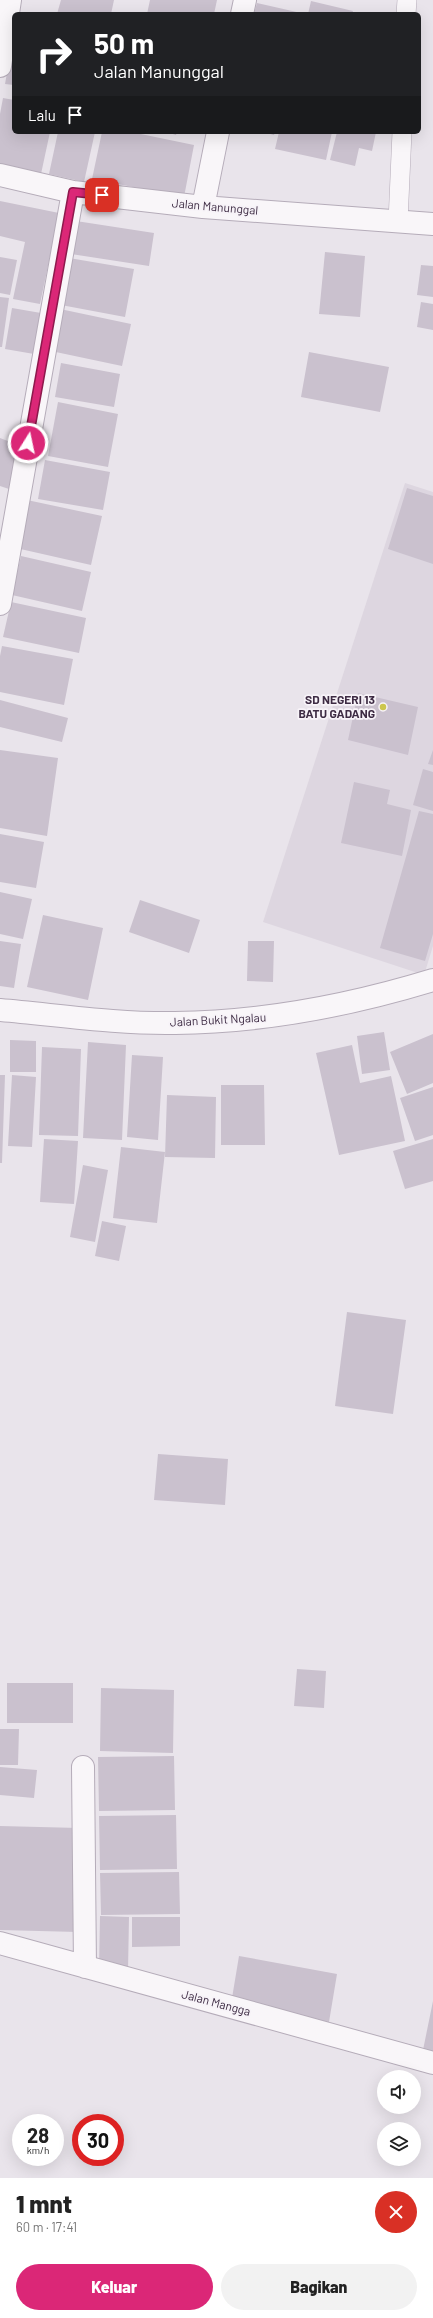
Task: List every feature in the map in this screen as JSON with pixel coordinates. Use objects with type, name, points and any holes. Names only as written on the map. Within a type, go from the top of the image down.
[{"type":"street","points":[[0,66],[10,0]]},
{"type":"street","points":[[242,12],[245,0]]},
{"type":"street","points":[[203,207],[218,134]]},
{"type":"street","name":"Jalan Manunggal","points":[[0,175],[73,192],[203,207],[433,224]]},
{"type":"street","points":[[0,604],[73,192]]},
{"type":"street","name":"Jalan Bukit Ngalau","points":[[0,1010],[123,1022],[174,1023],[260,1019],[376,997],[433,980]]},
{"type":"street","points":[[84,1767],[85,1967]]},
{"type":"street","name":"Jalan Mangga","points":[[0,1943],[433,2063]]},
{"type":"lane","points":[[406,12],[407,0]]},
{"type":"lane","points":[[398,222],[402,134]]},
{"type":"shaded area","name":"SD NEGERI 13 BATU GADANG","points":[[405,483],[433,492],[433,946],[424,975],[263,922]]},
{"type":"building","points":[[61,0],[114,0],[111,12],[58,12]]},
{"type":"building","points":[[150,0],[217,0],[214,12],[147,12]]},
{"type":"building","points":[[311,1],[353,11],[353,12],[308,12]]},
{"type":"building","points":[[257,3],[297,12],[255,12]]},
{"type":"building","points":[[12,45],[12,85],[5,84]]},
{"type":"building","points":[[3,98],[12,100],[12,134],[50,134],[41,174],[0,165],[0,114]]},
{"type":"building","points":[[58,134],[95,134],[84,182],[49,174]]},
{"type":"building","points":[[102,134],[141,134],[194,145],[184,197],[92,179]]},
{"type":"building","points":[[279,134],[332,134],[326,160],[275,149]]},
{"type":"building","points":[[336,134],[376,134],[372,151],[359,148],[355,166],[330,160]]},
{"type":"building","points":[[0,201],[59,213],[40,304],[13,299],[25,242],[0,236]]},
{"type":"building","points":[[76,221],[154,233],[149,266],[71,254]]},
{"type":"building","points":[[325,252],[365,256],[360,317],[319,314]]},
{"type":"building","points":[[0,257],[17,260],[10,295],[0,293]]},
{"type":"building","points":[[69,258],[134,269],[125,317],[61,305]]},
{"type":"building","points":[[421,265],[433,266],[433,297],[417,295]]},
{"type":"building","points":[[0,297],[9,298],[2,347],[0,347]]},
{"type":"building","points":[[421,302],[433,304],[433,330],[417,327]]},
{"type":"building","points":[[12,308],[41,313],[34,354],[5,349]]},
{"type":"building","points":[[60,309],[131,324],[122,366],[51,351]]},
{"type":"building","points":[[309,352],[389,367],[380,412],[301,397]]},
{"type":"building","points":[[61,363],[120,374],[114,407],[55,397]]},
{"type":"building","points":[[58,402],[118,414],[108,467],[48,456]]},
{"type":"building","points":[[0,438],[23,447],[9,489],[0,486]]},
{"type":"building","points":[[45,460],[110,472],[103,510],[38,499]]},
{"type":"building","points":[[407,488],[433,496],[433,564],[388,549]]},
{"type":"building","points":[[27,500],[102,516],[91,565],[16,548]]},
{"type":"building","points":[[21,556],[91,572],[82,611],[12,595]]},
{"type":"building","points":[[11,602],[86,618],[79,653],[3,637]]},
{"type":"building","points":[[2,646],[73,659],[64,705],[0,692],[0,656]]},
{"type":"building","points":[[358,693],[418,707],[408,755],[348,740]]},
{"type":"building","points":[[0,700],[68,718],[62,742],[0,727]]},
{"type":"building","points":[[0,750],[58,758],[47,836],[0,828]]},
{"type":"building","points":[[433,750],[433,765],[428,764]]},
{"type":"building","points":[[423,769],[433,772],[433,811],[413,805]]},
{"type":"building","points":[[354,782],[390,790],[387,804],[411,810],[402,856],[341,843]]},
{"type":"building","points":[[419,811],[433,814],[433,934],[425,961],[380,948]]},
{"type":"building","points":[[0,834],[44,842],[36,888],[0,882]]},
{"type":"building","points":[[0,892],[32,899],[23,939],[0,934]]},
{"type":"building","points":[[140,900],[200,920],[189,953],[129,932]]},
{"type":"building","points":[[43,915],[103,928],[88,1000],[27,987]]},
{"type":"building","points":[[0,941],[21,944],[14,988],[0,986]]},
{"type":"building","points":[[248,941],[274,941],[273,982],[247,981]]},
{"type":"building","points":[[384,1032],[390,1070],[362,1074],[357,1036]]},
{"type":"building","points":[[433,1034],[433,1083],[407,1094],[390,1052]]},
{"type":"building","points":[[10,1040],[36,1041],[36,1072],[10,1072]]},
{"type":"building","points":[[88,1042],[126,1045],[122,1140],[83,1138]]},
{"type":"building","points":[[352,1045],[360,1083],[391,1076],[405,1141],[339,1155],[316,1053]]},
{"type":"building","points":[[42,1047],[81,1049],[78,1136],[39,1135]]},
{"type":"building","points":[[132,1055],[163,1057],[158,1140],[127,1137]]},
{"type":"building","points":[[0,1075],[5,1075],[2,1163],[0,1163]]},
{"type":"building","points":[[12,1075],[36,1077],[32,1147],[8,1146]]},
{"type":"building","points":[[221,1085],[264,1085],[265,1145],[221,1145]]},
{"type":"building","points":[[433,1087],[433,1135],[415,1141],[400,1098]]},
{"type":"building","points":[[167,1095],[216,1097],[215,1158],[165,1157]]},
{"type":"building","points":[[44,1139],[78,1141],[74,1204],[40,1202]]},
{"type":"building","points":[[433,1139],[433,1181],[405,1189],[393,1151]]},
{"type":"building","points":[[121,1147],[165,1152],[157,1223],[113,1218]]},
{"type":"building","points":[[83,1165],[108,1170],[95,1242],[70,1237]]},
{"type":"building","points":[[102,1221],[126,1226],[119,1261],[95,1256]]},
{"type":"building","points":[[347,1312],[406,1320],[393,1414],[335,1406]]},
{"type":"building","points":[[158,1454],[228,1459],[225,1505],[154,1500]]},
{"type":"building","points":[[297,1669],[326,1671],[324,1708],[294,1706]]},
{"type":"building","points":[[7,1683],[73,1683],[73,1723],[7,1723]]},
{"type":"building","points":[[101,1688],[174,1690],[173,1753],[100,1751]]},
{"type":"building","points":[[0,1729],[19,1729],[18,1765],[0,1765]]},
{"type":"building","points":[[174,1756],[175,1810],[99,1811],[98,1757]]},
{"type":"building","points":[[0,1767],[37,1770],[34,1798],[0,1795]]},
{"type":"building","points":[[176,1815],[177,1869],[100,1870],[99,1816]]},
{"type":"building","points":[[0,1826],[79,1828],[78,1932],[0,1930]]},
{"type":"building","points":[[179,1872],[180,1914],[101,1915],[100,1873]]},
{"type":"building","points":[[100,1916],[129,1917],[128,1971],[99,1970]]},
{"type":"building","points":[[132,1917],[180,1917],[180,1946],[132,1947]]},
{"type":"building","points":[[239,1956],[337,1974],[329,2022],[231,2004]]},
{"type":"building","points":[[433,2001],[433,2052],[423,2050]]},
{"type":"place","name":"SD NEGERI 13 BATU GADANG","points":[[383,707]]},
{"type":"route","points":[[28,443],[73,192],[102,195]]}]
